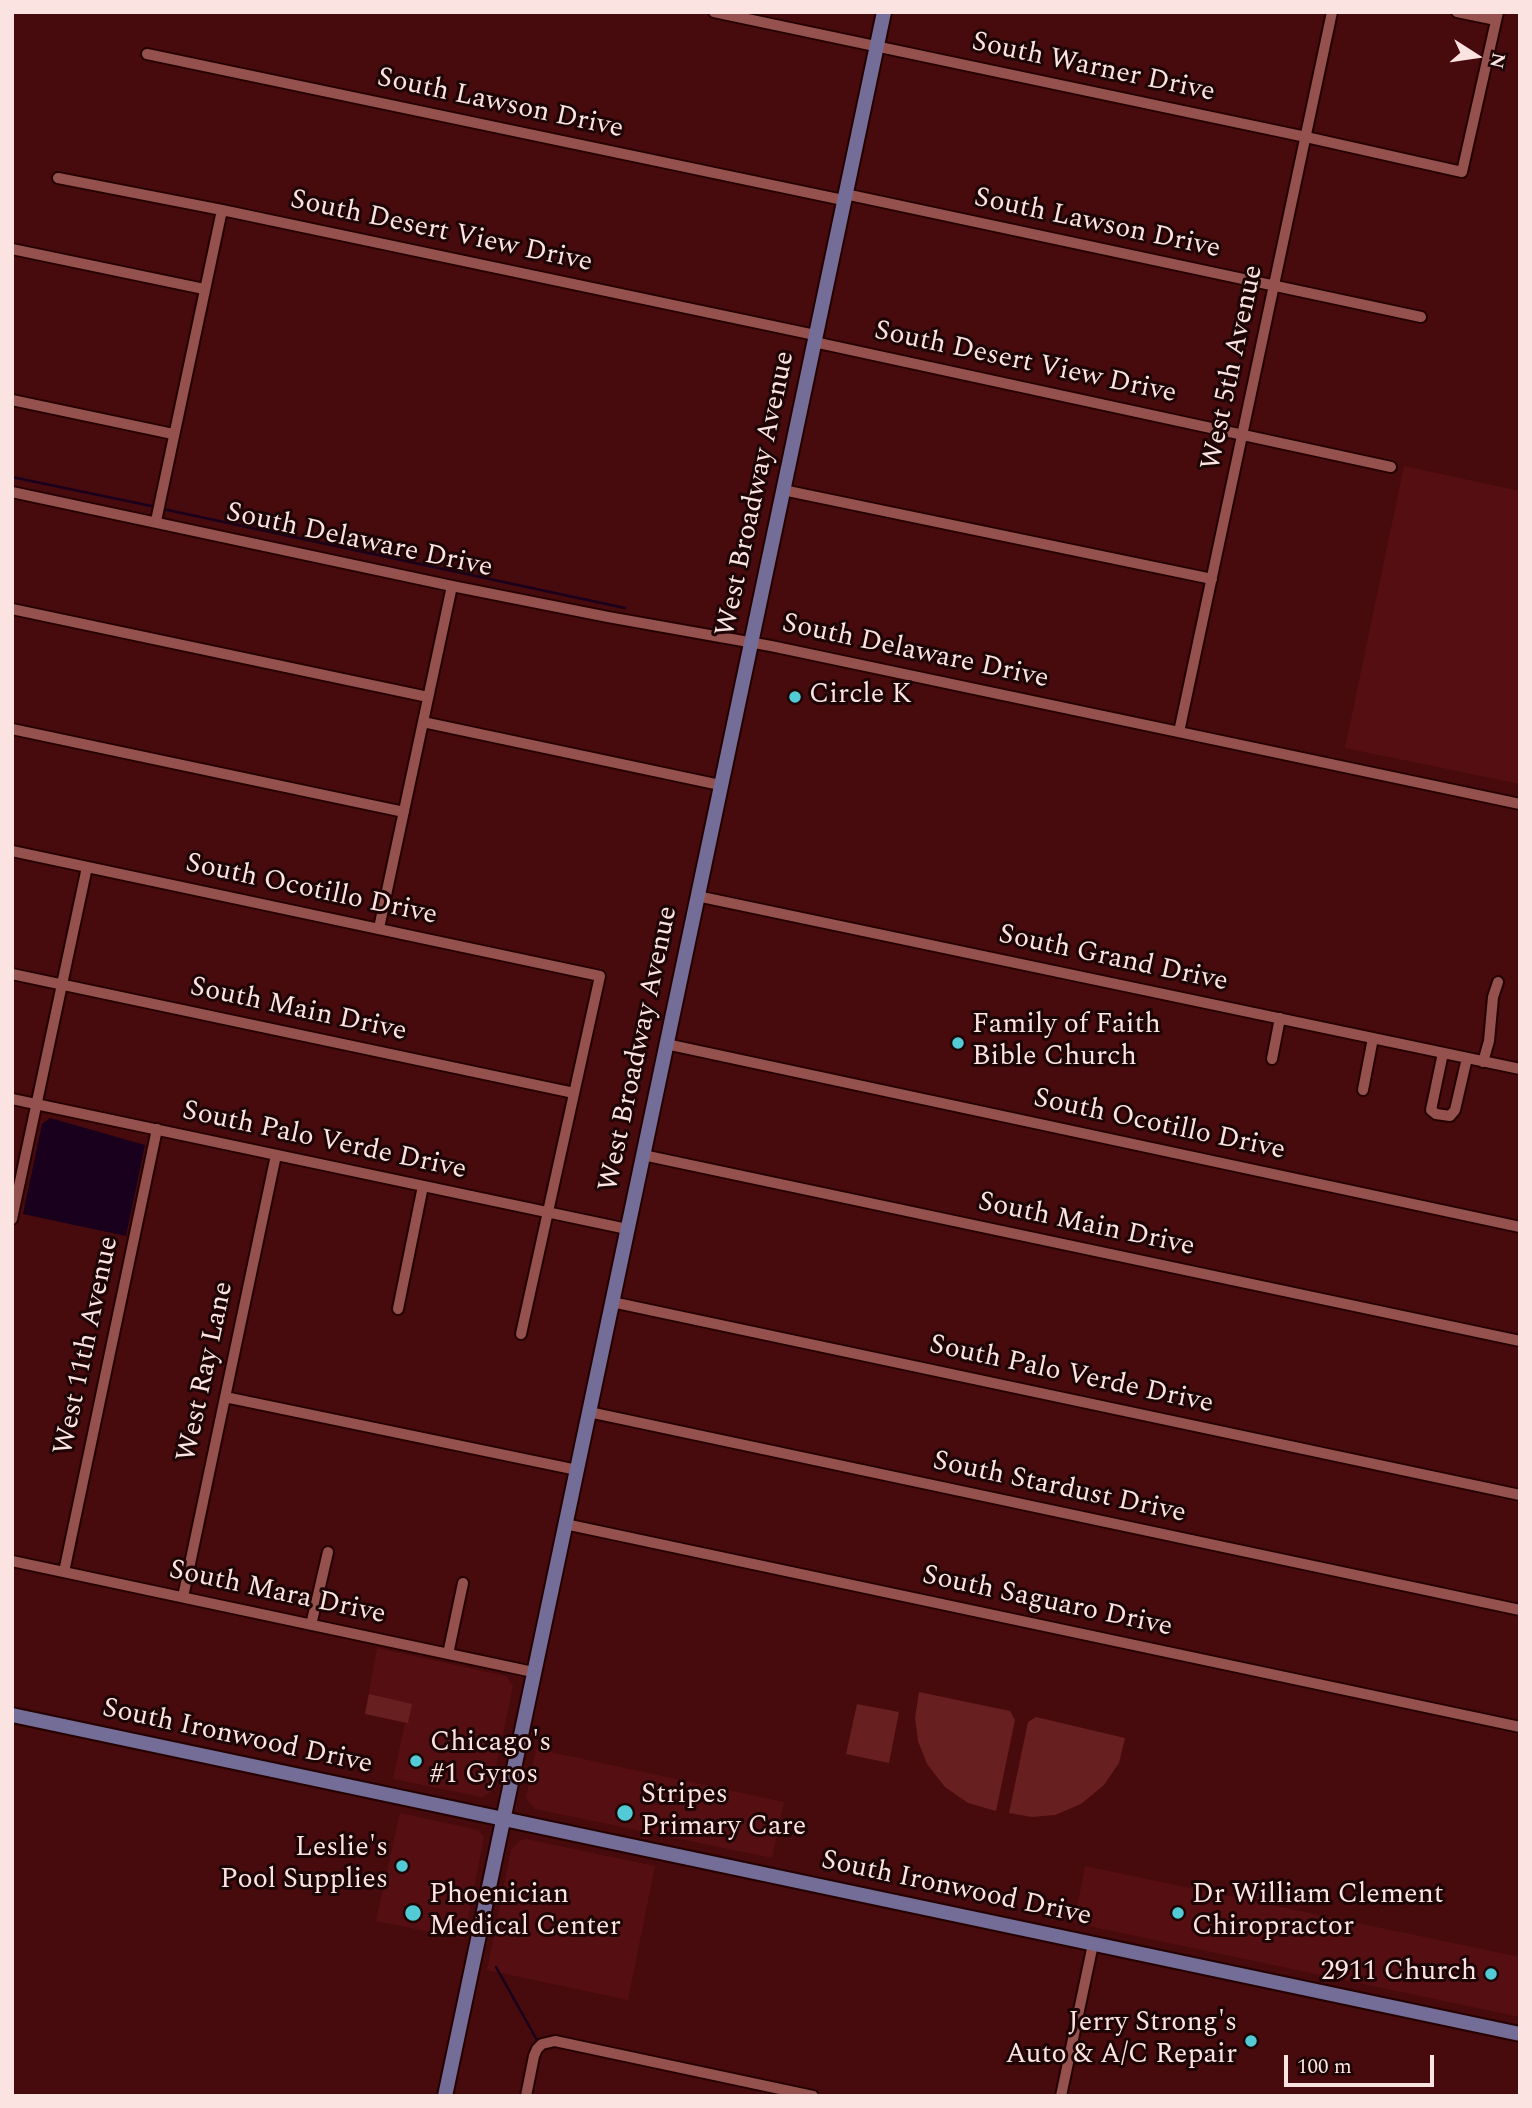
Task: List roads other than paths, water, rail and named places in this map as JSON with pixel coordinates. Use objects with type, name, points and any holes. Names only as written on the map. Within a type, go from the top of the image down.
[{"type":"main road","name":"West Broadway Avenue","points":[[445,2096],[884,12]]},
{"type":"main road","name":"South Ironwood Drive","points":[[12,1715],[1520,2034]]},
{"type":"street","name":"South Warner Drive","points":[[714,12],[755,16],[877,46],[1462,172],[1497,16]]},
{"type":"street","name":"West 5th Avenue","points":[[1179,732],[1332,12]]},
{"type":"street","points":[[1457,12],[1497,16]]},
{"type":"street","name":"South Lawson Drive","points":[[147,54],[1421,317]]},
{"type":"street","name":"South Desert View Drive","points":[[58,178],[222,210],[1391,467]]},
{"type":"street","points":[[158,512],[222,210]]},
{"type":"street","points":[[12,248],[204,289]]},
{"type":"street","points":[[12,400],[173,434]]},
{"type":"street","points":[[783,490],[1212,579]]},
{"type":"street","name":"South Delaware Drive","points":[[13,494],[158,512],[452,586],[751,642],[1520,804]]},
{"type":"street","points":[[379,928],[452,586]]},
{"type":"street","points":[[12,609],[428,696]]},
{"type":"street","points":[[423,722],[720,785]]},
{"type":"street","points":[[12,729],[404,813]]},
{"type":"street","name":"South Ocotillo Drive","points":[[12,851],[600,976],[574,1093]]},
{"type":"street","points":[[12,1219],[87,867]]},
{"type":"street","name":"South Grand Drive","points":[[697,895],[1520,1069]]},
{"type":"street","name":"South Main Drive","points":[[12,974],[574,1093]]},
{"type":"street","points":[[1483,1062],[1498,982]]},
{"type":"street","points":[[1272,1059],[1280,1018]]},
{"type":"street","points":[[1363,1090],[1373,1038]]},
{"type":"street","name":"South Ocotillo Drive","points":[[666,1044],[1520,1227]]},
{"type":"street","points":[[1443,1053],[1431,1110],[1436,1114],[1450,1116],[1455,1110],[1467,1058]]},
{"type":"street","points":[[521,1334],[574,1093]]},
{"type":"street","name":"South Palo Verde Drive","points":[[12,1099],[627,1230]]},
{"type":"street","name":"West 11th Avenue","points":[[64,1572],[157,1129]]},
{"type":"street","name":"West Ray Lane","points":[[183,1598],[276,1155]]},
{"type":"street","name":"South Main Drive","points":[[643,1155],[1520,1341]]},
{"type":"street","points":[[398,1309],[422,1186]]},
{"type":"street","name":"South Palo Verde Drive","points":[[612,1302],[1520,1495]]},
{"type":"street","points":[[225,1397],[576,1470]]},
{"type":"street","name":"South Stardust Drive","points":[[589,1412],[1520,1611]]},
{"type":"street","name":"South Saguaro Drive","points":[[565,1524],[1520,1727]]},
{"type":"street","points":[[311,1625],[328,1552]]},
{"type":"street","name":"South Mara Drive","points":[[12,1561],[533,1672]]},
{"type":"street","points":[[448,1654],[463,1583]]},
{"type":"street","points":[[1061,2096],[1093,1944]]},
{"type":"street","points":[[526,2096],[534,2056],[542,2044],[555,2041],[813,2096]]},
{"type":"waterway","points":[[12,477],[156,507]]},
{"type":"waterway","points":[[163,509],[625,608]]},
{"type":"waterway","points":[[496,1967],[537,2040]]},
{"type":"place","name":"Circle K","points":[[795,697]]},
{"type":"place","name":"Family of Faith Bible Church","points":[[958,1043]]},
{"type":"place","name":"Chicago's #1 Gyros","points":[[416,1761]]},
{"type":"place","name":"Stripes Primary Care","points":[[625,1813]]},
{"type":"place","name":"Leslie's Pool Supplies","points":[[402,1866]]},
{"type":"place","name":"Phoenician Medical Center","points":[[413,1913]]},
{"type":"place","name":"Dr William Clement Chiropractor","points":[[1178,1913]]},
{"type":"place","name":"2911 Church","points":[[1491,1974]]},
{"type":"place","name":"Jerry Strong's Auto & A/C Repair","points":[[1251,2041]]}]
